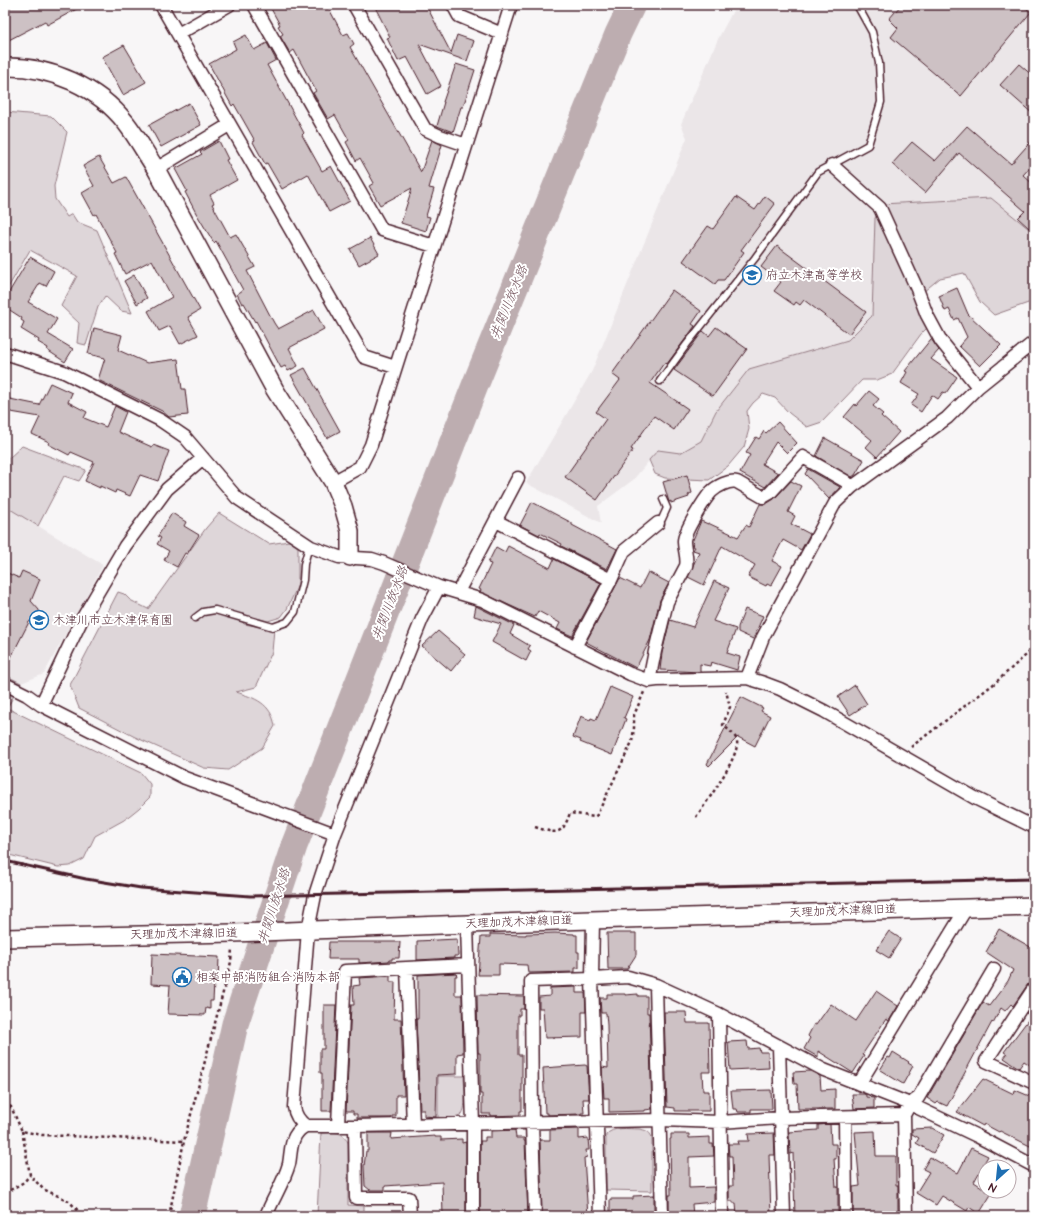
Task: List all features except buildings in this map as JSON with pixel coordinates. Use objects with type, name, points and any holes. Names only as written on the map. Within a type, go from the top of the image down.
[{"type":"street","points":[[161,5],[364,357],[396,367]]},
{"type":"street","points":[[178,34],[230,5]]},
{"type":"street","points":[[254,5],[382,230],[434,246]]},
{"type":"street","points":[[354,5],[424,129],[466,144]]},
{"type":"street","points":[[453,5],[459,16],[502,34]]},
{"type":"street","points":[[333,482],[360,467],[371,445],[511,5]]},
{"type":"street","points":[[5,67],[20,67],[49,72],[64,78],[95,95],[111,107],[125,122],[156,169],[275,390],[333,482],[343,506],[350,532],[350,557]]},
{"type":"street","points":[[156,169],[229,125]]},
{"type":"street","points":[[832,165],[880,208],[917,289],[926,315],[941,341],[978,387]]},
{"type":"street","points":[[747,678],[763,637],[835,503],[852,487],[947,418],[978,387],[1034,342]]},
{"type":"street","points":[[5,353],[64,372],[160,420],[185,437],[237,498],[309,546],[339,557],[372,558],[426,580],[439,587],[482,600],[630,674],[649,681],[747,678],[780,689],[818,708],[975,798],[1034,827]]},
{"type":"street","points":[[649,681],[668,602],[687,562],[684,541],[685,535],[689,526],[716,488],[732,481],[737,482],[763,497],[770,493],[803,457],[845,480],[852,487]]},
{"type":"street","points":[[41,705],[82,619],[125,546],[167,489],[203,458]]},
{"type":"street","points":[[458,592],[518,478]]},
{"type":"street","points":[[496,521],[611,580]]},
{"type":"street","points":[[575,647],[611,580],[624,551],[658,523]]},
{"type":"street","points":[[306,1126],[300,1122],[294,1107],[308,930],[315,895],[332,834],[422,619],[439,587]]},
{"type":"street","points":[[5,684],[27,695],[41,705],[185,778],[332,834]]},
{"type":"street","name":"天理加茂木津線旧道","points":[[5,938],[237,933],[967,907],[1034,906]]},
{"type":"street","points":[[859,1084],[967,907]]},
{"type":"street","points":[[593,920],[592,980],[600,1216]]},
{"type":"street","points":[[467,924],[473,1216]]},
{"type":"street","points":[[338,1125],[345,971],[468,966]]},
{"type":"street","points":[[407,968],[413,1125]]},
{"type":"street","points":[[906,1216],[904,1115],[910,1104],[918,1098],[994,969]]},
{"type":"street","points":[[534,1216],[531,981],[592,980],[628,977],[656,985],[719,1014],[824,1070],[910,1104],[977,1136],[1034,1166]]},
{"type":"street","points":[[656,985],[662,1216]]},
{"type":"street","points":[[1034,988],[986,1061],[1034,1083]]},
{"type":"street","points":[[719,1014],[722,1216]]},
{"type":"street","points":[[779,1046],[784,1216]]},
{"type":"street","points":[[266,1216],[287,1170],[294,1138],[301,1128],[306,1126],[660,1120],[720,1122],[780,1118],[904,1115]]},
{"type":"street","points":[[845,1117],[846,1216]]},
{"type":"street","points":[[355,1126],[356,1198],[409,1198],[410,1216]]},
{"type":"lane","points":[[660,381],[687,344],[755,258],[818,172],[868,145],[881,102],[879,64],[872,32],[857,5]]},
{"type":"lane","points":[[658,523],[662,519],[667,508],[664,499]]},
{"type":"lane","points":[[195,618],[203,612],[215,610],[273,627],[287,622],[295,612],[309,546]]},
{"type":"path","points":[[900,756],[995,684],[1034,648]]},
{"type":"path","points":[[696,817],[720,781],[738,748],[737,739],[723,725],[730,707],[723,679]]},
{"type":"path","points":[[535,827],[559,831],[563,829],[570,813],[594,817],[597,815],[632,742],[634,714],[649,681]]},
{"type":"path","points":[[169,1216],[184,1141],[231,962],[237,933]]},
{"type":"path","points":[[5,1102],[12,1107],[22,1131],[30,1175],[43,1188],[69,1201],[83,1216]]},
{"type":"path","points":[[22,1131],[42,1135],[184,1141]]},
{"type":"path","points":[[5,1193],[24,1182],[30,1175]]},
{"type":"shaded area","name":"府立木津高等学校","points":[[736,5],[1034,5],[1034,233],[991,198],[882,204],[875,218],[872,316],[848,340],[749,369],[716,411],[701,441],[680,453],[658,450],[633,480],[598,506],[601,523],[526,483],[592,371],[687,138],[681,124],[718,39]]},
{"type":"shaded area","points":[[5,112],[51,116],[67,132],[54,186],[55,199],[67,217],[72,214],[77,222],[97,230],[132,313],[121,311],[105,296],[98,307],[86,345],[77,343],[79,323],[61,306],[77,276],[30,250],[5,293]]},
{"type":"shaded area","points":[[991,198],[1034,233],[1034,301],[994,315],[980,302],[964,273],[940,278],[923,292],[882,204]]},
{"type":"shaded area","points":[[877,215],[918,296],[927,328],[892,374],[877,380],[862,380],[822,422],[807,427],[789,413],[775,398],[763,394],[747,411],[749,429],[744,447],[728,466],[709,480],[665,478],[655,474],[649,460],[658,450],[680,453],[701,441],[716,411],[749,369],[848,340],[872,316],[875,218]]},
{"type":"shaded area","points":[[22,446],[86,470],[79,481],[64,476],[38,526],[5,506],[5,454],[9,458]]},
{"type":"shaded area","name":"木津川市立木津保育園","points":[[5,506],[103,565],[44,674],[21,683],[5,675]]},
{"type":"shaded area","points":[[219,513],[269,544],[289,541],[298,547],[298,585],[287,609],[281,617],[268,621],[242,614],[239,618],[244,624],[274,629],[272,652],[256,687],[236,692],[256,699],[266,707],[273,718],[275,726],[262,748],[228,770],[204,768],[135,737],[79,708],[70,685],[118,592],[124,594],[130,600],[148,609],[206,528]]},
{"type":"shaded area","points":[[5,675],[21,683],[7,708],[141,773],[150,784],[150,797],[124,820],[95,836],[84,859],[70,866],[58,867],[5,854]]},
{"type":"shaded area","points":[[438,1076],[464,1076],[465,1104],[460,1116],[452,1118],[438,1118]]},
{"type":"shaded area","points":[[617,1129],[639,1129],[649,1132],[652,1138],[652,1191],[606,1190],[606,1135]]},
{"type":"shaded area","points":[[321,1133],[337,1133],[344,1136],[346,1139],[348,1143],[348,1205],[364,1206],[364,1216],[317,1216]]},
{"type":"waterway","name":"井関川放水路","points":[[192,1216],[235,1024],[294,846],[476,383],[618,34],[632,5]]},
{"type":"railway","points":[[5,861],[86,879],[141,888],[250,896],[1034,879]]},
{"type":"place","name":"府立木津高等学校","points":[[752,275]]},
{"type":"place","name":"木津川市立木津保育園","points":[[39,620]]},
{"type":"place","name":"相楽中部消防組合消防本部","points":[[182,977]]}]
